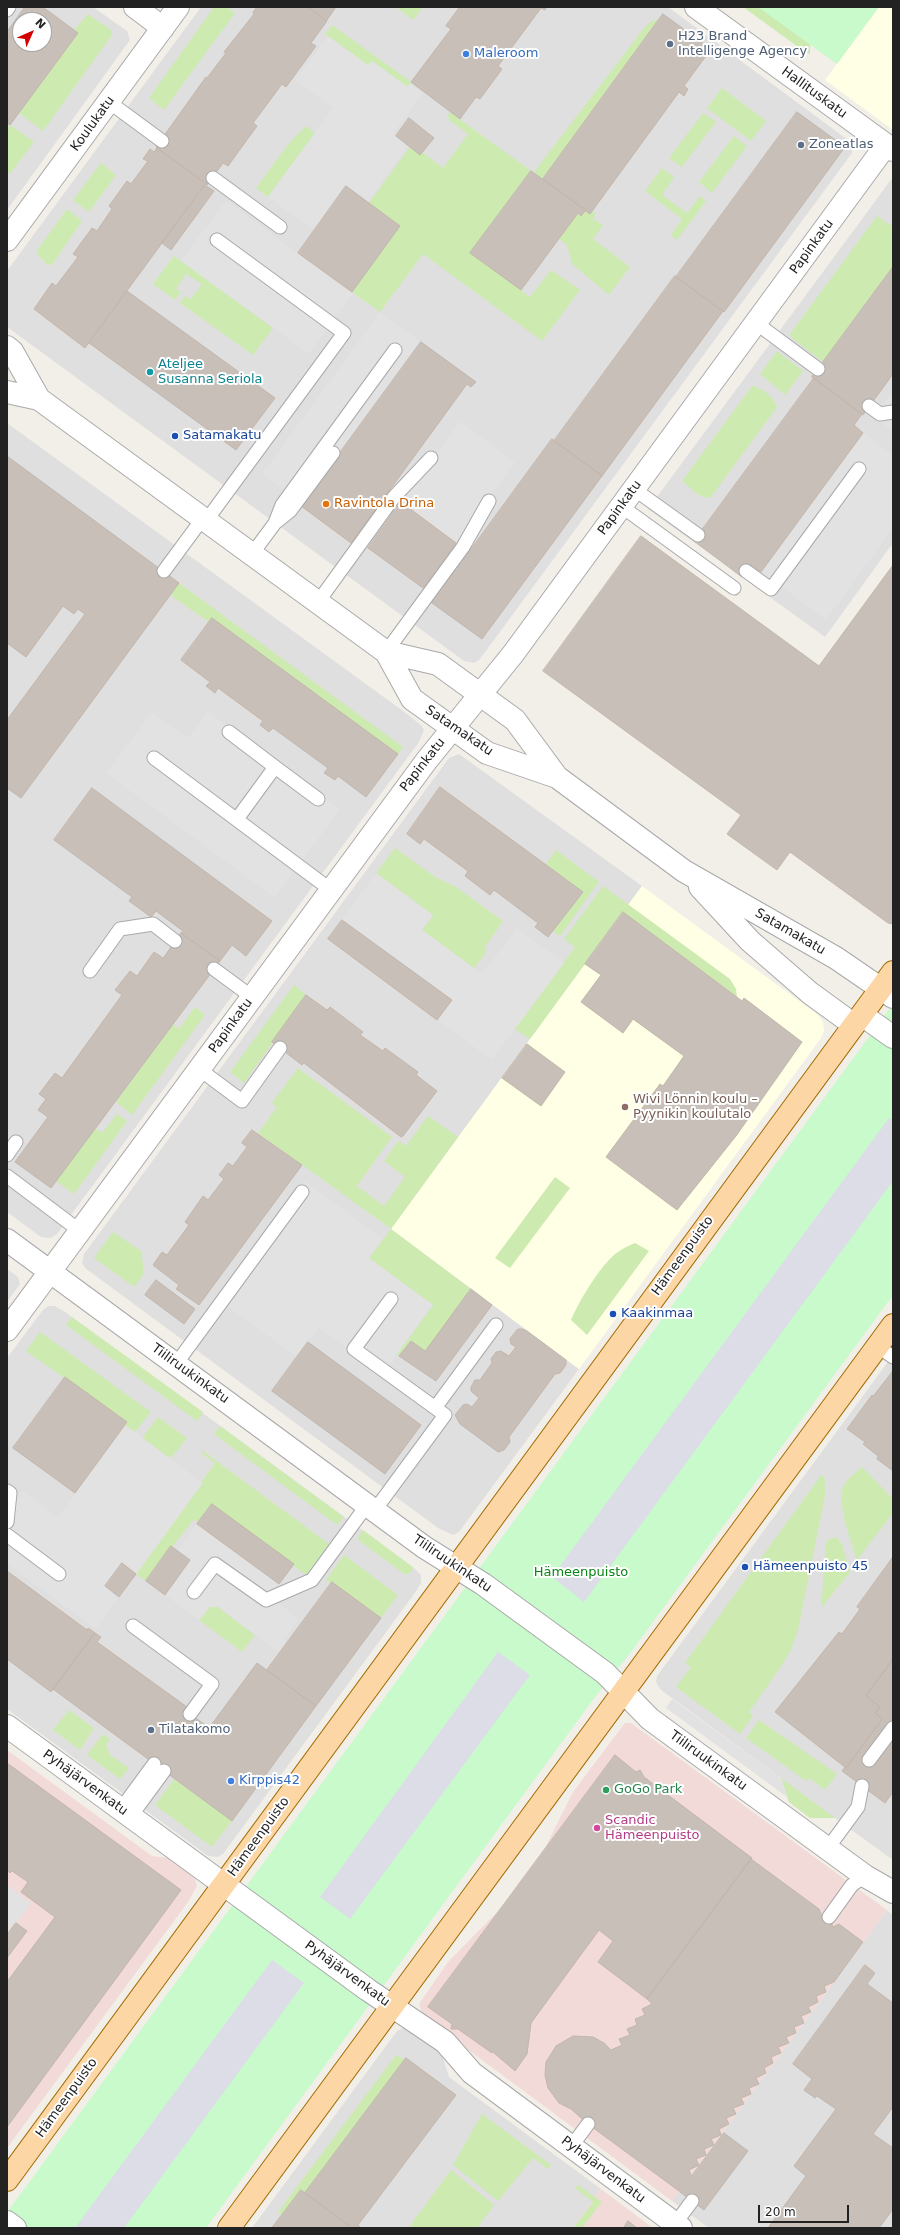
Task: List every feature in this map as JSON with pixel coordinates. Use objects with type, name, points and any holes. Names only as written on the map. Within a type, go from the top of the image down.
[{"type":"main road","name":"Hämeenpuisto","points":[[7,2180],[858,1020],[889,986]]},
{"type":"main road","points":[[229,2228],[623,1691],[889,1339]]},
{"type":"street","points":[[135,7],[163,28]]},
{"type":"street","name":"Koulukatu","points":[[7,240],[178,7]]},
{"type":"street","name":"Hallituskatu","points":[[696,7],[890,148]]},
{"type":"street","name":"Papinkatu","points":[[7,1330],[427,760],[513,654],[756,323],[890,148]]},
{"type":"street","name":"Satamakatu","points":[[7,347],[12,351],[39,399]]},
{"type":"street","name":"Satamakatu","points":[[7,392],[39,399],[386,652],[438,664],[515,720],[557,776],[684,871],[836,958],[889,986]]},
{"type":"street","name":"Satamakatu","points":[[386,652],[412,699],[487,753],[557,776]]},
{"type":"street","name":"Satamakatu","points":[[684,871],[750,941],[810,993],[858,1020],[893,1037]]},
{"type":"street","name":"Tiiliruukinkatu","points":[[7,1240],[371,1508],[483,1584],[605,1673],[650,1719],[865,1876],[893,1892]]},
{"type":"street","name":"Pyhäjärvenkatu","points":[[7,1726],[392,2006],[445,2042],[472,2073],[678,2226]]},
{"type":"street","points":[[7,2222],[15,2228]]},
{"type":"lane","points":[[109,102],[162,140]]},
{"type":"lane","points":[[213,178],[280,227]]},
{"type":"lane","points":[[164,571],[205,519],[344,333],[217,240]]},
{"type":"lane","points":[[756,323],[818,369]]},
{"type":"lane","points":[[275,523],[282,505],[395,350]]},
{"type":"lane","points":[[869,406],[880,414],[893,412]]},
{"type":"lane","points":[[252,554],[275,523],[290,511],[333,453]]},
{"type":"lane","points":[[318,602],[394,497],[431,458]]},
{"type":"lane","points":[[746,571],[771,589],[859,469]]},
{"type":"lane","points":[[634,488],[698,535]]},
{"type":"lane","points":[[386,652],[463,547],[489,501]]},
{"type":"lane","points":[[621,506],[734,588]]},
{"type":"lane","points":[[229,732],[318,798]]},
{"type":"lane","points":[[154,758],[331,890]]},
{"type":"lane","points":[[237,819],[275,767]]},
{"type":"lane","points":[[90,970],[120,929],[153,924],[175,941]]},
{"type":"lane","points":[[214,969],[252,997]]},
{"type":"lane","points":[[199,1070],[242,1101],[280,1048]]},
{"type":"lane","points":[[7,1154],[16,1142]]},
{"type":"lane","points":[[7,1176],[80,1231]]},
{"type":"lane","points":[[176,1364],[302,1192]]},
{"type":"lane","points":[[194,1592],[215,1564],[266,1600],[312,1580],[445,1415],[354,1349],[391,1299]]},
{"type":"lane","points":[[435,1408],[496,1325]]},
{"type":"lane","points":[[7,1491],[10,1493],[7,1522]]},
{"type":"lane","points":[[7,1536],[60,1574]]},
{"type":"lane","points":[[133,1626],[212,1684],[190,1714]]},
{"type":"lane","points":[[869,1760],[893,1728]]},
{"type":"lane","points":[[126,1812],[159,1767]]},
{"type":"lane","points":[[828,1848],[858,1807],[862,1786]]},
{"type":"lane","points":[[829,1917],[852,1885],[865,1876]]},
{"type":"lane","points":[[571,2146],[588,2124]]},
{"type":"lane","points":[[678,2226],[692,2201]]},
{"type":"shaded area","points":[[7,7],[93,7],[127,31],[130,40],[7,210]]},
{"type":"shaded area","points":[[201,7],[668,7],[852,143],[852,153],[494,640],[479,660],[474,663],[464,661],[7,327],[7,271]]},
{"type":"shaded area","points":[[879,7],[893,7],[893,130],[825,80]]},
{"type":"shaded area","points":[[328,36],[368,65],[372,61],[407,87],[410,84],[423,93],[393,134],[408,146],[368,202],[346,187],[314,230],[268,197],[333,108],[295,80]]},
{"type":"shaded area","points":[[893,177],[893,543],[825,637],[648,509]]},
{"type":"shaded area","points":[[226,200],[353,294],[309,354],[181,261]]},
{"type":"shaded area","points":[[380,312],[421,342],[302,504],[262,474]]},
{"type":"shaded area","points":[[893,390],[893,431],[874,417]]},
{"type":"shaded area","points":[[460,421],[515,462],[456,543],[401,502]]},
{"type":"shaded area","points":[[7,423],[403,711],[422,726],[424,730],[419,742],[57,1234],[50,1238],[41,1237],[7,1212]]},
{"type":"shaded area","points":[[863,433],[893,455],[893,528],[826,620],[761,572]]},
{"type":"shaded area","points":[[207,711],[340,809],[275,898],[106,773],[152,712],[188,738]]},
{"type":"shaded area","points":[[459,754],[642,886],[391,1229],[579,1369],[459,1532],[453,1535],[438,1528],[85,1268],[82,1263],[84,1254],[449,758]]},
{"type":"shaded area","points":[[376,873],[433,915],[422,930],[482,974],[517,928],[564,963],[492,1060],[328,939]]},
{"type":"shaded area","name":"Wivi Lönnin koulu – Pyynikin koulutalo","points":[[642,886],[817,1014],[823,1022],[824,1031],[821,1038],[579,1369],[391,1229]]},
{"type":"shaded area","points":[[889,1118],[893,1121],[893,1181],[584,1602],[552,1577]]},
{"type":"shaded area","points":[[305,1181],[383,1239],[369,1258],[433,1305],[382,1374],[319,1328],[297,1357],[218,1300]]},
{"type":"shaded area","points":[[7,1269],[18,1277],[20,1284],[7,1302]]},
{"type":"shaded area","points":[[48,1306],[55,1306],[65,1312],[414,1568],[421,1575],[421,1583],[417,1590],[223,1854],[218,1857],[208,1856],[7,1709],[7,1358],[43,1310]]},
{"type":"shaded area","points":[[893,1355],[893,1860],[835,1818],[810,1818],[789,1802],[781,1778],[661,1690],[656,1682],[657,1676]]},
{"type":"shaded area","points":[[125,1425],[203,1483],[96,1629],[7,1564],[7,1508],[21,1490],[58,1517]]},
{"type":"shaded area","points":[[197,1524],[279,1584],[270,1597],[299,1619],[284,1640],[287,1643],[279,1653],[218,1607],[210,1607],[199,1620],[165,1595],[190,1561],[177,1551]]},
{"type":"shaded area","points":[[498,1652],[530,1675],[350,1919],[320,1897]]},
{"type":"shaded area","points":[[672,1699],[781,1778],[787,1797],[666,1708]]},
{"type":"shaded area","points":[[625,1723],[631,1723],[887,1910],[672,2201],[428,2020],[422,2013],[419,2004],[448,1962],[499,1910],[546,1846],[573,1792]]},
{"type":"shaded area","points":[[7,1750],[152,1856],[168,1858],[185,1870],[195,1879],[197,1886],[188,1902],[7,2148]]},
{"type":"shaded area","points":[[7,1885],[31,1903],[7,1935]]},
{"type":"shaded area","points":[[887,1910],[893,1915],[893,2228],[709,2228],[672,2201]]},
{"type":"shaded area","points":[[272,1960],[304,1983],[124,2228],[75,2228]]},
{"type":"shaded area","points":[[405,2027],[440,2049],[449,2077],[601,2189],[573,2228],[252,2228],[397,2031]]},
{"type":"shaded area","points":[[601,2189],[653,2228],[573,2228]]},
{"type":"green space","points":[[214,7],[227,7],[235,13],[164,110],[149,98]]},
{"type":"green space","points":[[396,7],[423,7],[413,20]]},
{"type":"green space","points":[[743,7],[811,7],[810,54],[805,52]]},
{"type":"green space","points":[[758,7],[879,7],[837,64]]},
{"type":"green space","points":[[88,14],[111,30],[112,35],[43,131],[19,113],[78,33],[74,30]]},
{"type":"green space","points":[[659,19],[543,179],[534,172],[644,28],[652,21]]},
{"type":"green space","points":[[332,25],[411,82],[408,87],[372,61],[368,66],[325,34]]},
{"type":"green space","points":[[722,88],[766,121],[751,141],[707,108]]},
{"type":"green space","points":[[450,112],[531,171],[471,253],[530,297],[551,270],[580,290],[542,341],[423,254],[380,312],[352,292],[400,226],[369,203],[410,147],[422,152],[443,168],[468,134],[449,120],[448,115]]},
{"type":"green space","points":[[703,113],[716,122],[682,167],[669,158]]},
{"type":"green space","points":[[10,125],[34,142],[10,174],[7,172],[7,129]]},
{"type":"green space","points":[[306,126],[315,133],[268,197],[256,188],[290,142]]},
{"type":"green space","points":[[734,136],[747,146],[712,193],[699,182]]},
{"type":"green space","points":[[101,163],[116,175],[89,212],[73,200]]},
{"type":"green space","points":[[662,168],[674,177],[662,195],[687,213],[700,196],[706,201],[677,240],[671,235],[682,219],[645,191]]},
{"type":"green space","points":[[67,209],[82,221],[52,265],[47,264],[37,254],[38,249]]},
{"type":"green space","points":[[586,210],[592,211],[596,214],[593,219],[603,225],[593,239],[630,267],[609,295],[572,264],[567,245],[559,239],[578,213],[581,216]]},
{"type":"green space","points":[[877,216],[893,227],[893,267],[823,362],[793,339],[790,334]]},
{"type":"green space","points":[[174,256],[273,328],[253,355],[180,303],[185,296],[191,299],[202,284],[186,274],[176,289],[181,292],[175,300],[153,284]]},
{"type":"green space","points":[[777,351],[803,371],[785,395],[760,374]]},
{"type":"green space","points":[[752,386],[759,388],[767,394],[774,400],[777,407],[711,497],[706,498],[697,494],[682,481]]},
{"type":"green space","points":[[179,583],[403,747],[398,754],[170,595]]},
{"type":"green space","points":[[395,848],[435,877],[456,887],[503,921],[485,947],[485,954],[474,968],[422,930],[433,915],[376,873]]},
{"type":"green space","points":[[556,850],[599,882],[560,936],[553,931],[583,892],[546,864]]},
{"type":"green space","points":[[603,886],[730,979],[736,989],[737,997],[623,912],[530,1039],[515,1029],[575,947],[564,939]]},
{"type":"green space","points":[[294,985],[306,995],[244,1083],[230,1072]]},
{"type":"green space","name":"Hämeenpuisto","points":[[893,1004],[893,1295],[631,1652],[595,1697],[206,2228],[7,2228],[7,2212]]},
{"type":"green space","points":[[195,1007],[205,1015],[132,1115],[116,1102],[173,1024],[179,1029]]},
{"type":"green space","points":[[298,1068],[392,1137],[357,1186],[384,1206],[405,1177],[384,1161],[398,1141],[406,1146],[428,1116],[458,1137],[391,1229],[258,1133],[277,1107],[272,1103]]},
{"type":"green space","points":[[117,1114],[127,1121],[74,1194],[56,1181],[95,1128],[102,1133]]},
{"type":"green space","points":[[555,1177],[570,1188],[510,1268],[495,1258]]},
{"type":"green space","points":[[391,1229],[471,1289],[425,1351],[411,1341],[399,1356],[397,1354],[433,1305],[369,1258]]},
{"type":"green space","points":[[113,1232],[141,1251],[144,1274],[134,1287],[94,1258]]},
{"type":"green space","points":[[635,1243],[649,1251],[587,1335],[571,1320],[580,1302],[592,1282],[607,1262],[614,1255]]},
{"type":"green space","points":[[72,1317],[203,1412],[197,1421],[66,1325]]},
{"type":"green space","points":[[40,1332],[151,1412],[135,1432],[125,1425],[127,1422],[26,1351]]},
{"type":"green space","points":[[158,1417],[187,1438],[172,1457],[168,1457],[142,1438]]},
{"type":"green space","points":[[220,1426],[344,1517],[337,1525],[214,1434]]},
{"type":"green space","points":[[203,1451],[329,1544],[306,1575],[212,1504],[198,1522],[194,1519],[146,1581],[136,1574],[215,1463],[201,1453]]},
{"type":"green space","points":[[862,1467],[893,1499],[893,1513],[857,1560],[843,1513],[841,1494],[847,1481]]},
{"type":"green space","points":[[822,1474],[825,1480],[825,1496],[798,1630],[791,1650],[749,1712],[753,1716],[740,1734],[676,1687],[691,1667],[685,1663]]},
{"type":"green space","points":[[363,1530],[414,1568],[409,1574],[404,1574],[357,1539]]},
{"type":"green space","points":[[836,1537],[842,1544],[850,1572],[821,1608],[826,1544],[828,1540]]},
{"type":"green space","points":[[344,1555],[398,1595],[381,1618],[332,1582],[331,1583],[326,1580]]},
{"type":"green space","points":[[210,1607],[218,1607],[255,1635],[242,1652],[199,1620]]},
{"type":"green space","points":[[69,1710],[94,1728],[80,1750],[53,1730]]},
{"type":"green space","points":[[759,1720],[837,1774],[825,1790],[809,1778],[806,1781],[746,1738]]},
{"type":"green space","points":[[103,1734],[110,1739],[106,1745],[110,1755],[129,1768],[120,1779],[87,1755]]},
{"type":"green space","points":[[781,1778],[835,1818],[810,1818],[789,1802]]},
{"type":"green space","points":[[174,1779],[232,1821],[212,1847],[155,1805]]},
{"type":"green space","points":[[396,2055],[405,2060],[305,2193],[301,2190],[282,2215],[278,2212]]},
{"type":"green space","points":[[482,2114],[551,2165],[548,2169],[533,2158],[498,2201],[453,2165]]},
{"type":"green space","points":[[451,2170],[494,2205],[477,2228],[409,2227]]},
{"type":"green space","points":[[578,2185],[602,2202],[582,2228],[573,2228],[593,2202],[575,2188]]},
{"type":"building","points":[[25,7],[43,7],[50,12],[21,12]]},
{"type":"building","points":[[257,7],[308,7],[327,21],[311,43],[316,46],[286,87],[282,84],[253,123],[257,126],[228,166],[223,163],[207,185],[156,147],[206,77],[207,78],[226,53],[224,52],[254,14],[253,13]]},
{"type":"building","points":[[308,7],[336,7],[327,20]]},
{"type":"building","points":[[460,7],[547,7],[545,10],[541,8],[498,66],[502,69],[480,99],[476,97],[460,119],[411,82],[451,29],[446,26]]},
{"type":"building","points":[[52,14],[78,33],[10,125],[7,123],[7,32],[12,25],[12,52],[52,52]]},
{"type":"building","points":[[663,14],[711,49],[684,86],[688,89],[684,96],[679,92],[590,214],[543,179]]},
{"type":"building","points":[[797,112],[845,147],[724,312],[676,277]]},
{"type":"building","points":[[409,118],[434,138],[420,155],[396,136]]},
{"type":"building","points":[[157,148],[206,183],[85,348],[34,309],[52,283],[56,286],[78,257],[73,254],[92,228],[97,231],[112,209],[109,206],[127,181],[131,184],[148,161],[143,159],[150,149],[154,152]]},
{"type":"building","points":[[531,171],[586,210],[581,216],[578,213],[521,290],[470,253]]},
{"type":"building","points":[[205,185],[214,191],[171,250],[162,243]]},
{"type":"building","points":[[346,186],[400,226],[352,292],[298,253]]},
{"type":"building","points":[[893,267],[893,374],[863,415],[812,377]]},
{"type":"building","points":[[675,276],[723,311],[602,476],[554,441]]},
{"type":"building","points":[[127,291],[275,398],[236,450],[89,343]]},
{"type":"building","points":[[421,342],[476,382],[471,387],[467,384],[351,543],[301,506]]},
{"type":"building","points":[[814,378],[862,414],[854,425],[863,433],[761,572],[751,565],[742,577],[694,541]]},
{"type":"building","points":[[552,439],[602,476],[482,639],[432,603]]},
{"type":"building","points":[[7,456],[179,583],[21,798],[7,788],[7,720],[85,614],[78,609],[74,614],[63,606],[26,657],[7,643]]},
{"type":"building","points":[[401,502],[456,543],[423,588],[368,548]]},
{"type":"building","points":[[641,536],[819,666],[893,565],[893,924],[888,923],[790,852],[777,870],[727,834],[741,815],[543,671]]},
{"type":"building","points":[[212,618],[398,754],[366,797],[338,776],[335,780],[324,773],[328,768],[273,728],[269,732],[260,725],[263,721],[218,688],[215,693],[206,686],[210,682],[181,660]]},
{"type":"building","points":[[440,787],[583,892],[548,937],[535,927],[538,923],[494,890],[490,895],[465,876],[468,871],[424,839],[420,844],[407,834]]},
{"type":"building","points":[[92,788],[272,921],[246,956],[232,945],[220,961],[181,933],[183,931],[156,911],[151,917],[129,901],[132,897],[54,840]]},
{"type":"building","points":[[623,912],[742,1001],[744,998],[802,1042],[736,1136],[677,1210],[606,1157],[660,1084],[663,1086],[684,1056],[633,1019],[623,1033],[581,1002],[601,975],[585,964]]},
{"type":"building","points":[[342,920],[452,1000],[437,1020],[328,939]]},
{"type":"building","points":[[181,933],[220,961],[51,1188],[15,1162],[48,1117],[38,1110],[46,1099],[39,1094],[55,1073],[62,1078],[122,995],[115,990],[130,971],[137,976],[154,952],[163,958]]},
{"type":"building","points":[[306,995],[327,1010],[330,1007],[363,1032],[360,1035],[383,1051],[385,1048],[418,1072],[416,1075],[437,1091],[403,1136],[401,1137],[304,1063],[302,1065],[272,1042]]},
{"type":"building","points":[[527,1044],[565,1072],[541,1106],[502,1078]]},
{"type":"building","points":[[252,1130],[302,1165],[199,1305],[176,1289],[179,1285],[153,1265],[162,1252],[167,1255],[189,1225],[185,1222],[203,1196],[208,1200],[224,1179],[219,1175],[228,1163],[233,1166],[247,1147],[242,1143]]},
{"type":"building","points":[[156,1280],[195,1309],[184,1324],[145,1295]]},
{"type":"building","points":[[471,1289],[492,1305],[436,1381],[399,1356],[411,1341],[425,1351]]},
{"type":"building","points":[[518,1329],[527,1331],[566,1360],[566,1365],[560,1373],[555,1374],[509,1437],[510,1442],[504,1450],[498,1452],[460,1424],[455,1415],[463,1405],[467,1404],[472,1407],[479,1398],[471,1391],[471,1387],[475,1380],[480,1380],[492,1363],[491,1359],[496,1352],[501,1351],[509,1356],[516,1347],[511,1344],[510,1339]]},
{"type":"building","points":[[308,1342],[421,1425],[385,1474],[272,1391]]},
{"type":"building","points":[[893,1371],[893,1471],[877,1459],[878,1456],[863,1444],[865,1442],[847,1429],[872,1395],[873,1396]]},
{"type":"building","points":[[65,1377],[127,1422],[75,1493],[13,1448]]},
{"type":"building","points":[[212,1504],[294,1564],[279,1584],[197,1524]]},
{"type":"building","points":[[171,1546],[190,1560],[165,1595],[146,1581]]},
{"type":"building","points":[[893,1557],[893,1659],[866,1696],[880,1707],[875,1713],[882,1719],[846,1768],[775,1712],[839,1632],[842,1634],[860,1609],[857,1607]]},
{"type":"building","points":[[122,1563],[136,1574],[119,1597],[105,1586]]},
{"type":"building","points":[[7,1571],[87,1630],[88,1628],[95,1633],[51,1692],[7,1659]]},
{"type":"building","points":[[332,1582],[381,1618],[316,1706],[267,1670]]},
{"type":"building","points":[[95,1633],[101,1637],[97,1642],[187,1707],[185,1710],[209,1728],[257,1663],[316,1706],[232,1821],[53,1689]]},
{"type":"building","points":[[893,1659],[893,1792],[885,1803],[842,1771],[845,1767],[846,1768],[882,1719],[875,1713],[880,1707],[866,1696]]},
{"type":"building","points":[[615,1755],[636,1772],[640,1770],[644,1777],[752,1858],[647,1999],[598,1962],[613,1941],[599,1930],[531,2023],[527,2054],[515,2071],[493,2052],[492,2053],[458,2029],[451,2029],[452,2024],[428,2007]]},
{"type":"building","points":[[7,1763],[181,1890],[7,2127],[7,1982],[55,1917],[21,1892],[28,1882],[12,1871],[10,1873],[7,1870]]},
{"type":"building","points":[[751,1859],[819,1909],[823,1919],[829,1917],[833,1927],[839,1924],[863,1942],[834,1982],[824,1986],[826,1992],[816,1996],[818,2002],[808,2007],[811,2012],[801,2016],[804,2023],[794,2027],[796,2033],[786,2037],[789,2043],[778,2047],[781,2053],[771,2057],[773,2063],[764,2068],[766,2073],[756,2078],[759,2084],[749,2088],[751,2094],[741,2098],[744,2104],[733,2108],[736,2114],[726,2118],[729,2124],[719,2129],[721,2135],[711,2139],[714,2145],[704,2149],[706,2155],[696,2159],[699,2165],[689,2170],[691,2175],[679,2191],[588,2124],[571,2109],[559,2103],[548,2088],[545,2075],[546,2062],[556,2046],[573,2036],[593,2037],[604,2043],[611,2050],[622,2045],[619,2039],[630,2035],[627,2029],[637,2025],[635,2019],[645,2015],[642,2009],[652,2004],[647,1999]]},
{"type":"building","points":[[16,1923],[27,1931],[7,1958],[7,1935]]},
{"type":"building","points":[[865,1965],[875,1973],[867,1984],[893,2003],[893,2107],[873,2134],[893,2148],[893,2209],[879,2228],[768,2228],[806,2176],[794,2166],[836,2109],[817,2096],[815,2098],[804,2090],[812,2079],[793,2064]]},
{"type":"building","points":[[406,2058],[456,2095],[358,2225],[361,2228],[352,2228],[305,2193]]},
{"type":"building","points":[[724,2133],[748,2151],[704,2210],[680,2192]]},
{"type":"building","points":[[301,2190],[305,2193],[352,2228],[272,2228]]},
{"type":"building","points":[[628,2221],[637,2228],[624,2228]]},
{"type":"place","name":"H23 Brand Intelligenge Agency","points":[[670,44]]},
{"type":"place","name":"Maleroom","points":[[466,54]]},
{"type":"place","name":"Zoneatlas","points":[[801,145]]},
{"type":"place","name":"Ateljee Susanna Seriola","points":[[150,372]]},
{"type":"place","name":"Satamakatu","points":[[175,436]]},
{"type":"place","name":"Ravintola Drina","points":[[326,504]]},
{"type":"place","name":"Wivi Lönnin koulu – Pyynikin koulutalo","points":[[625,1107]]},
{"type":"place","name":"Kaakinmaa","points":[[613,1314]]},
{"type":"place","name":"Hämeenpuisto 45","points":[[745,1567]]},
{"type":"place","name":"Tilatakomo","points":[[151,1730]]},
{"type":"place","name":"Kirppis42","points":[[231,1781]]},
{"type":"place","name":"GoGo Park","points":[[606,1790]]},
{"type":"place","name":"Scandic Hämeenpuisto","points":[[597,1828]]}]
